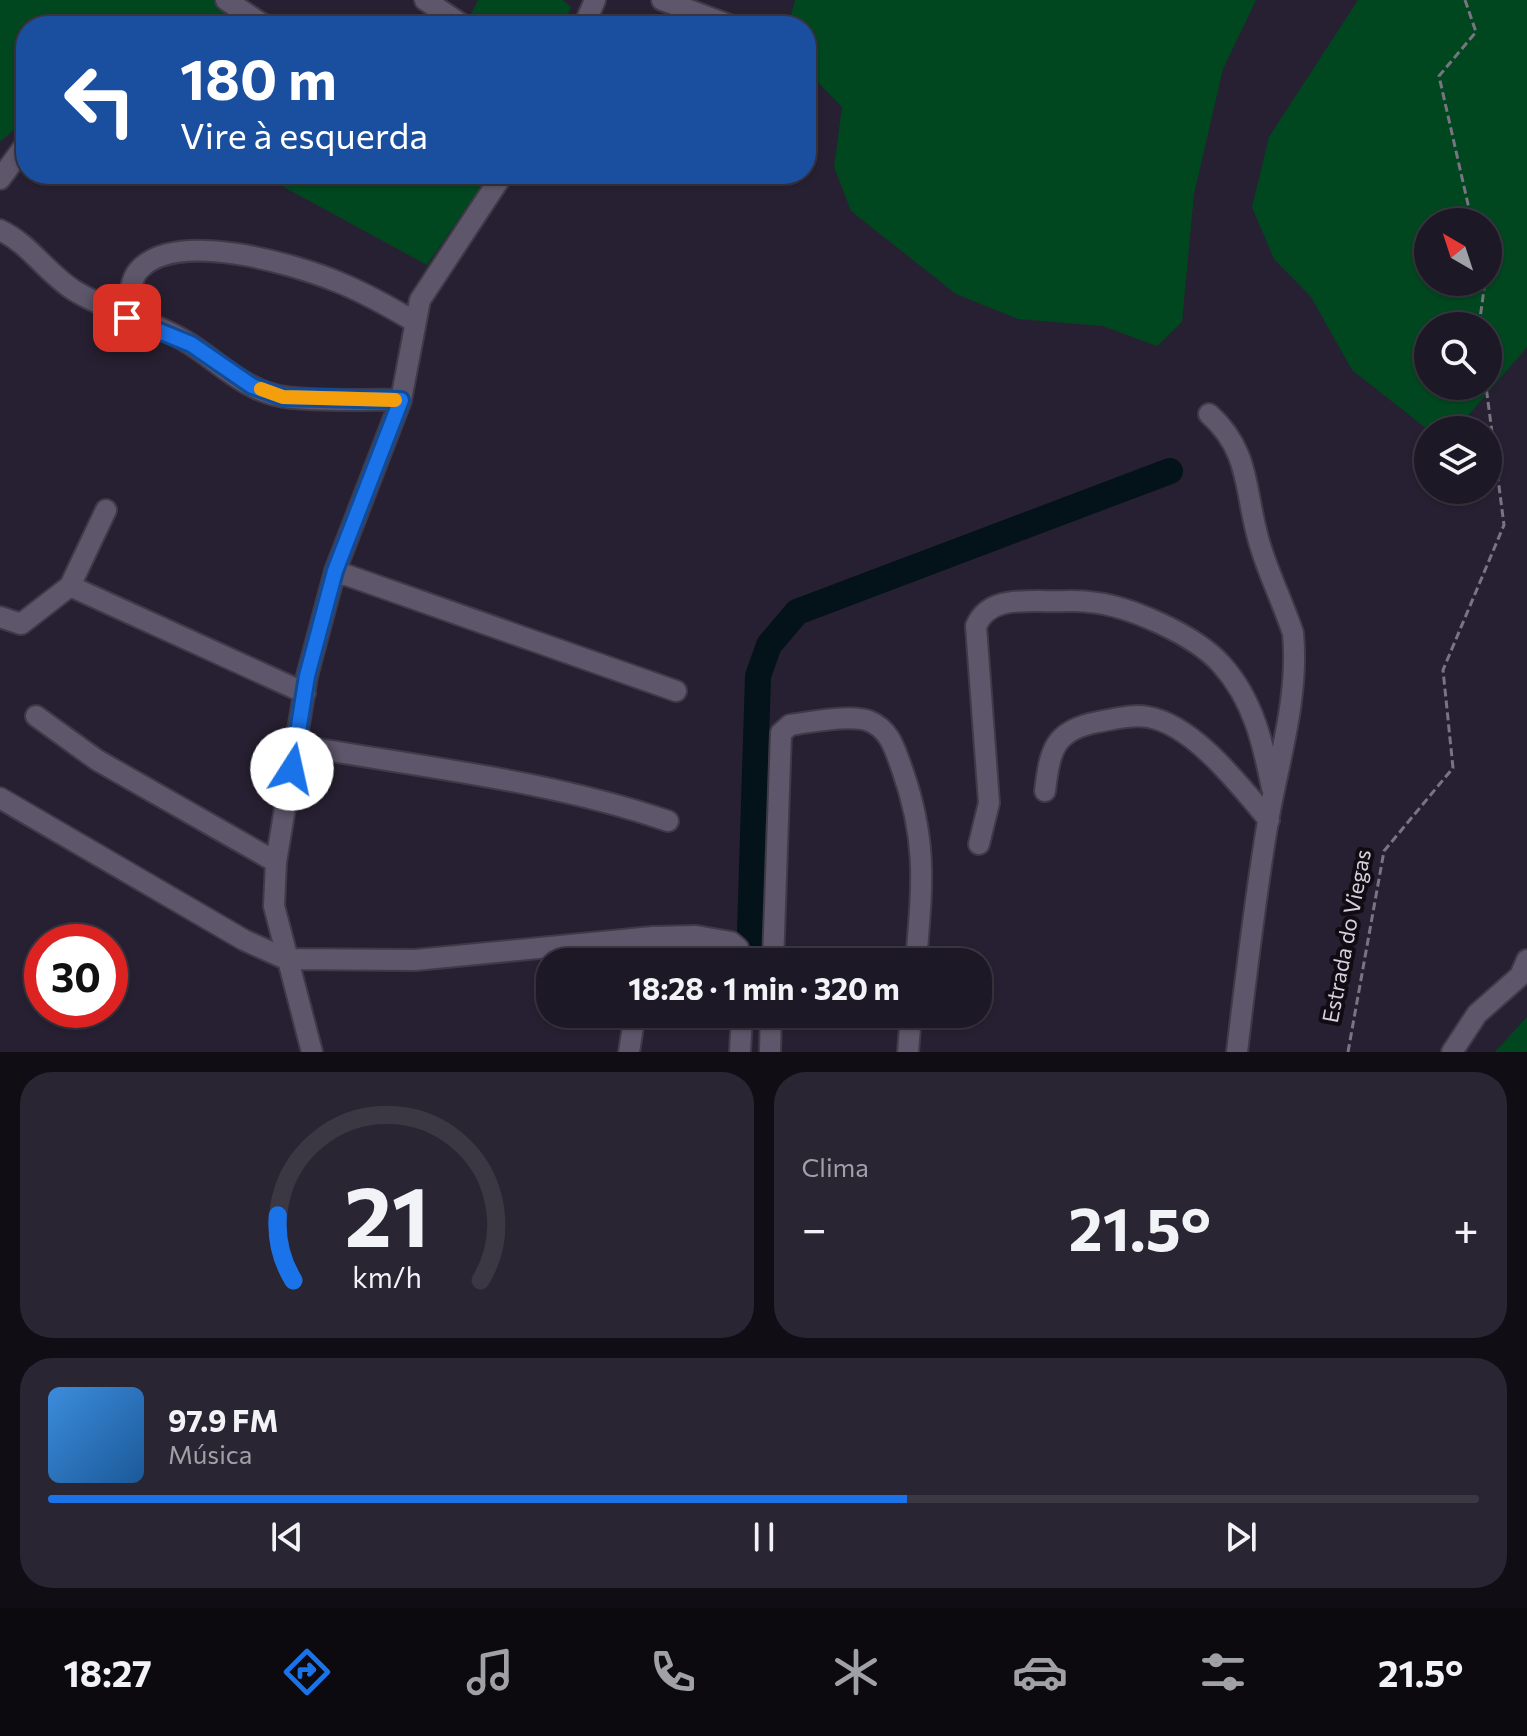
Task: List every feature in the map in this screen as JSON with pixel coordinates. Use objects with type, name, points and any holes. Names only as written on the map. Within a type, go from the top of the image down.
[{"type":"street","points":[[226,0],[250,16]]},
{"type":"street","points":[[425,0],[449,16]]},
{"type":"street","points":[[662,0],[705,16]]},
{"type":"street","points":[[0,179],[16,157]]},
{"type":"street","points":[[312,1052],[274,906],[276,862],[305,693],[335,571],[401,400],[415,322],[429,282],[474,222],[492,184]]},
{"type":"street","points":[[0,230],[22,243],[58,279],[127,318],[191,344],[252,386],[283,397],[401,400]]},
{"type":"street","points":[[127,318],[136,273],[150,260],[219,250],[337,281],[415,322]]},
{"type":"street","points":[[1209,414],[1223,426],[1241,454],[1260,548],[1293,633],[1287,733],[1269,820],[1237,1052]]},
{"type":"street","points":[[0,617],[21,624],[70,586],[106,510]]},
{"type":"street","points":[[335,571],[676,691]]},
{"type":"street","points":[[70,586],[305,693]]},
{"type":"street","points":[[979,844],[989,803],[976,626],[987,610],[1018,601],[1092,602],[1189,637],[1221,664],[1254,717],[1274,796]]},
{"type":"street","points":[[36,716],[97,760],[276,862]]},
{"type":"street","points":[[1045,791],[1048,772],[1061,736],[1075,726],[1147,716],[1173,727],[1200,746],[1269,820]]},
{"type":"street","points":[[773,948],[781,733],[790,725],[866,719],[881,728],[892,740],[921,832],[923,873],[917,948]]},
{"type":"street","points":[[296,745],[547,789],[622,805],[668,821]]},
{"type":"street","points":[[0,798],[244,940],[286,959],[415,960],[653,937],[696,936],[731,942],[738,948]]},
{"type":"street","points":[[650,948],[653,937]]},
{"type":"street","points":[[1452,1052],[1477,1014],[1520,976],[1527,960]]},
{"type":"street","points":[[629,1052],[633,1028]]},
{"type":"street","points":[[740,1052],[741,1028]]},
{"type":"street","points":[[770,1052],[771,1028]]},
{"type":"street","points":[[908,1052],[910,1028]]},
{"type":"path","points":[[1465,0],[1476,32],[1439,76],[1469,208]]},
{"type":"path","name":"Estrada do Viegas","points":[[1348,1052],[1384,851],[1453,768],[1443,670],[1504,525],[1488,400]]},
{"type":"green space","points":[[0,0],[241,0],[236,16],[16,16],[16,128],[0,142]]},
{"type":"green space","points":[[478,0],[563,0],[571,7],[567,16],[470,16]]},
{"type":"green space","points":[[795,0],[1256,0],[1223,69],[1194,194],[1182,322],[1157,346],[1103,326],[1018,319],[956,294],[851,211],[834,167],[842,107],[816,80],[816,16],[791,16]]},
{"type":"green space","points":[[1358,0],[1527,0],[1527,347],[1502,376],[1502,312],[1414,312],[1414,400],[1481,400],[1468,416],[1414,416],[1414,419],[1352,370],[1311,297],[1274,259],[1252,207],[1269,137]]},
{"type":"green space","points":[[278,184],[483,184],[427,265]]},
{"type":"green space","points":[[1527,1017],[1527,1052],[1495,1052]]},
{"type":"waterway","points":[[749,948],[758,676],[769,645],[797,612],[1170,471]]},
{"type":"slow traffic","points":[[261,389],[283,397],[395,400]]},
{"type":"route","points":[[127,318],[191,344],[213,363],[252,386],[283,397],[401,400],[335,571],[307,676],[292,769]]}]
